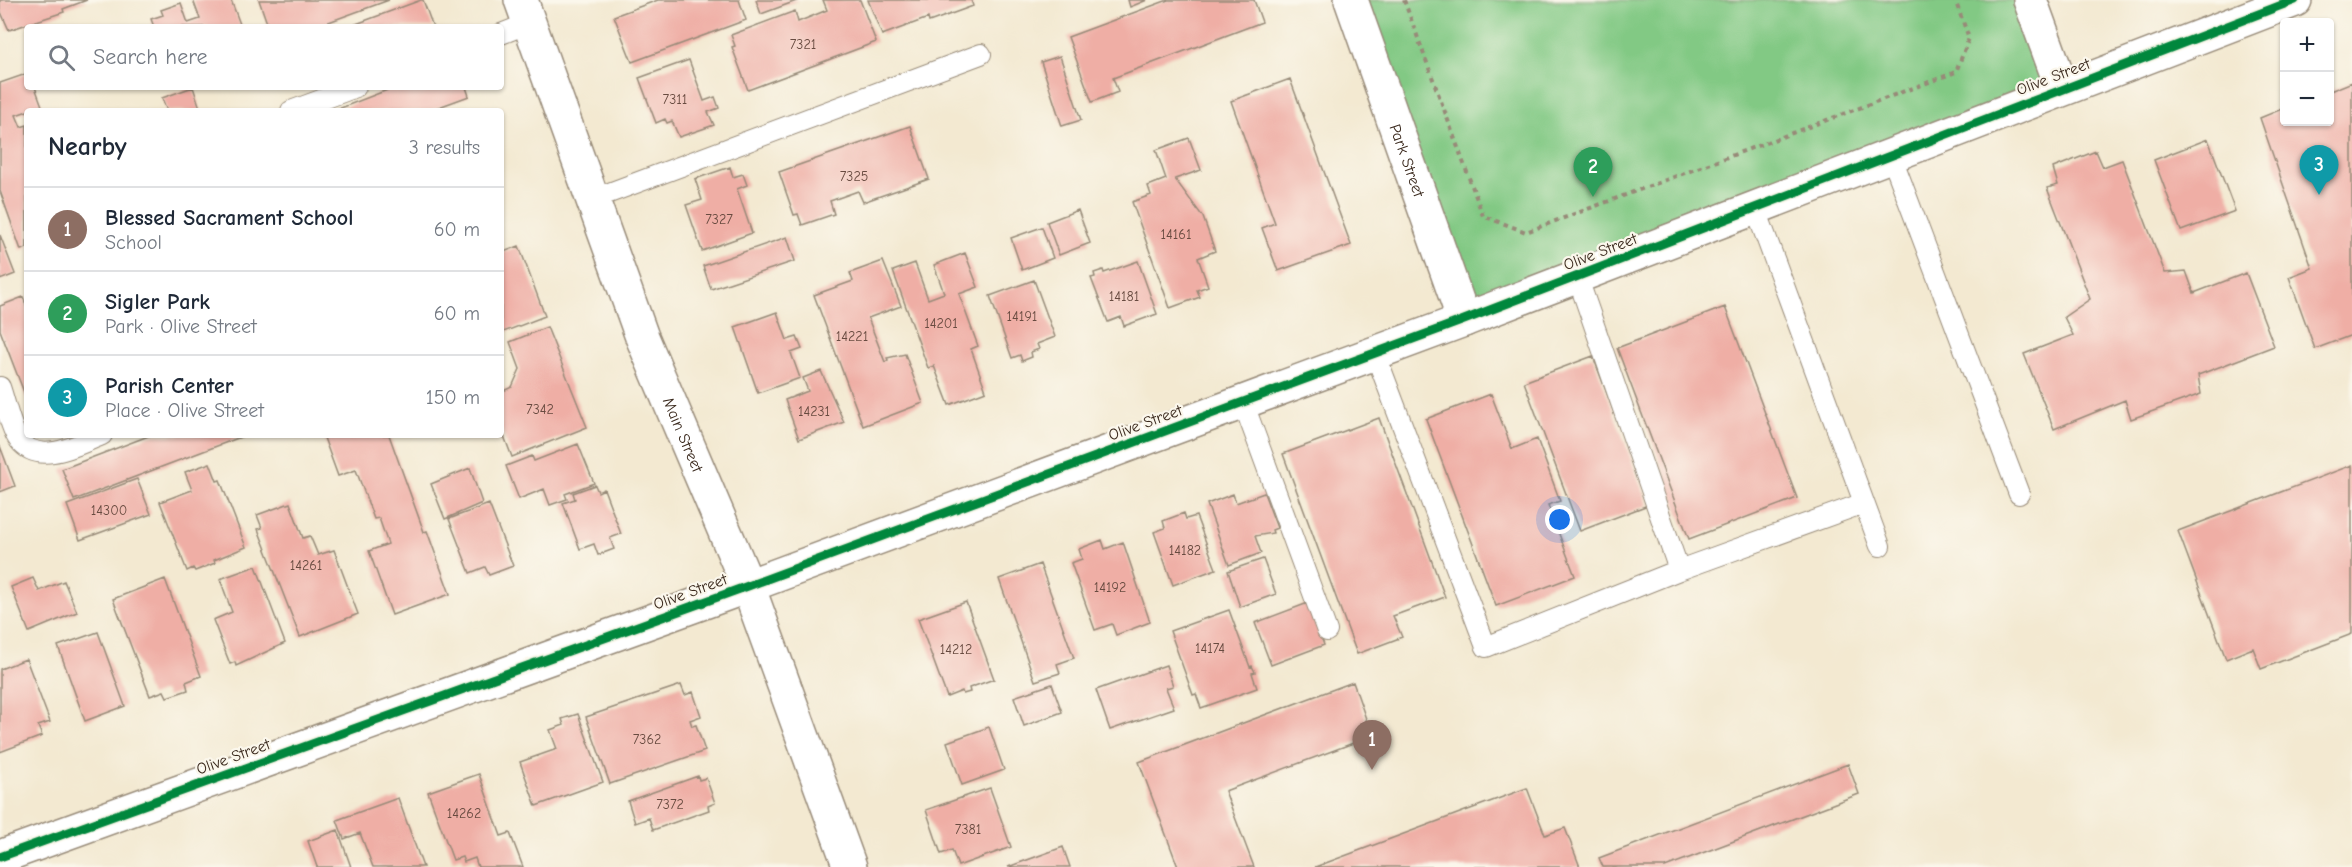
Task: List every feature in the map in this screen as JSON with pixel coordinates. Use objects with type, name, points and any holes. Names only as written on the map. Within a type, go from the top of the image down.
[{"type":"street","name":"Park Street","points":[[1351,0],[1464,320]]},
{"type":"street","points":[[2030,0],[2062,88]]},
{"type":"street","name":"Olive Street","points":[[0,856],[748,586],[1464,320],[2295,0]]},
{"type":"street","name":"Main Street","points":[[517,19],[593,199],[642,337],[748,586],[850,867]]},
{"type":"lane","points":[[593,199],[981,54]]},
{"type":"lane","points":[[299,108],[348,90]]},
{"type":"lane","points":[[1891,155],[2019,494]]},
{"type":"lane","points":[[1755,207],[1880,546]]},
{"type":"lane","points":[[1577,276],[1679,570]]},
{"type":"lane","points":[[1375,353],[1486,647],[1679,570],[1864,503]]},
{"type":"lane","points":[[0,387],[20,441],[37,451],[53,453],[94,438]]},
{"type":"lane","points":[[1244,402],[1328,631]]},
{"type":"path","points":[[1404,0],[1483,216],[1526,231],[1956,72],[1969,38],[1955,0]]},
{"type":"green space","points":[[1355,0],[2018,0],[2049,84],[1469,311]]},
{"type":"building","points":[[0,0],[87,0],[63,9],[64,12],[9,30],[0,10]]},
{"type":"building","points":[[193,0],[231,0],[240,24],[153,24],[151,19],[163,15],[161,10],[181,3],[188,23],[200,19]]},
{"type":"building","points":[[259,0],[389,0],[323,24],[267,24]]},
{"type":"building","points":[[423,0],[432,24],[356,24]]},
{"type":"building","points":[[658,0],[739,0],[746,20],[632,62],[614,16]]},
{"type":"building","points":[[756,0],[799,0],[761,14]]},
{"type":"building","points":[[823,0],[860,0],[876,42],[748,90],[732,47],[735,46],[731,35],[795,11],[798,22],[827,10]]},
{"type":"building","points":[[868,0],[971,0],[973,6],[929,22],[928,18],[882,35]]},
{"type":"building","points":[[1128,0],[1147,0],[1130,7]]},
{"type":"building","points":[[1168,0],[1254,0],[1262,22],[1113,78],[1118,92],[1092,102],[1068,37]]},
{"type":"building","points":[[1060,56],[1081,120],[1062,126],[1041,62]]},
{"type":"building","points":[[689,60],[704,101],[715,97],[719,108],[708,112],[714,125],[679,137],[672,121],[667,123],[665,119],[656,123],[639,78]]},
{"type":"building","points":[[24,75],[24,90],[36,90],[42,106],[24,108],[24,112],[16,115],[21,127],[24,126],[24,249],[21,250],[0,191],[0,83]]},
{"type":"building","points":[[1290,79],[1351,245],[1278,271],[1262,228],[1275,223],[1231,101]]},
{"type":"building","points":[[2352,82],[2352,335],[2315,349],[2289,277],[2312,268],[2260,118],[2280,110],[2280,126],[2334,126],[2334,89]]},
{"type":"building","points":[[185,90],[194,90],[200,108],[166,108],[162,98]]},
{"type":"building","points":[[387,90],[467,90],[469,96],[436,108],[341,108]]},
{"type":"building","points":[[910,126],[929,179],[863,202],[858,191],[830,201],[834,214],[802,225],[798,214],[794,215],[779,172]]},
{"type":"building","points":[[1189,138],[1201,170],[1175,179],[1203,217],[1215,251],[1198,258],[1208,286],[1197,290],[1200,297],[1170,308],[1132,202],[1151,195],[1148,186],[1166,179],[1156,150]]},
{"type":"building","points":[[2208,139],[2235,211],[2181,231],[2154,160]]},
{"type":"building","points":[[2096,151],[2103,167],[2122,160],[2165,273],[2186,271],[2194,293],[2246,273],[2274,346],[2198,375],[2201,394],[2131,419],[2125,400],[2054,429],[2024,354],[2073,335],[2064,317],[2090,299],[2047,188],[2058,185],[2053,168]]},
{"type":"building","points":[[730,167],[733,177],[743,174],[747,185],[737,189],[752,233],[702,251],[686,205],[702,200],[695,179]]},
{"type":"building","points":[[1078,210],[1090,243],[1059,255],[1047,222]]},
{"type":"building","points":[[1042,227],[1053,258],[1022,270],[1011,238]]},
{"type":"building","points":[[0,235],[15,274],[0,280]]},
{"type":"building","points":[[787,237],[795,261],[711,289],[703,266]]},
{"type":"building","points":[[519,246],[545,316],[504,332],[504,252]]},
{"type":"building","points":[[965,253],[978,287],[959,294],[978,346],[971,349],[986,391],[949,405],[934,366],[928,368],[893,271],[915,263],[928,299],[944,293],[934,265]]},
{"type":"building","points":[[883,261],[901,306],[868,318],[885,362],[887,358],[905,354],[923,403],[863,426],[814,295],[853,281],[850,273]]},
{"type":"building","points":[[1138,261],[1157,314],[1124,326],[1121,317],[1108,322],[1091,278],[1095,277],[1094,273],[1103,270],[1104,273]]},
{"type":"building","points":[[1034,280],[1055,337],[1037,344],[1039,349],[1031,352],[1032,357],[1022,361],[1020,355],[1012,358],[990,296]]},
{"type":"building","points":[[23,297],[24,300],[24,392],[0,330],[0,306]]},
{"type":"building","points":[[1725,307],[1797,498],[1689,539],[1617,348]]},
{"type":"building","points":[[777,312],[787,340],[797,337],[802,349],[791,353],[800,378],[758,393],[735,327]]},
{"type":"building","points":[[547,327],[587,427],[512,457],[504,436],[504,391],[512,387],[520,369],[510,342]]},
{"type":"building","points":[[1593,356],[1648,505],[1580,531],[1524,382]]},
{"type":"building","points":[[821,371],[844,422],[799,439],[785,400],[808,391],[803,378]]},
{"type":"building","points":[[1491,394],[1512,449],[1537,439],[1560,501],[1548,505],[1575,576],[1496,606],[1426,419]]},
{"type":"building","points":[[1379,418],[1445,597],[1393,616],[1402,637],[1357,654],[1283,454]]},
{"type":"building","points":[[143,438],[238,438],[74,500],[62,469]]},
{"type":"building","points":[[324,438],[390,438],[424,532],[427,531],[450,594],[392,615],[369,551],[388,544],[379,518],[374,519],[356,470],[338,476]]},
{"type":"building","points":[[578,444],[594,483],[565,494],[567,499],[550,505],[544,489],[519,499],[506,466],[532,456],[534,461]]},
{"type":"building","points":[[0,446],[15,486],[0,492]]},
{"type":"building","points":[[210,463],[217,481],[220,480],[246,547],[214,560],[215,563],[195,571],[193,568],[187,571],[160,502],[192,490],[185,472]]},
{"type":"building","points":[[2352,465],[2352,634],[2261,669],[2253,648],[2226,659],[2178,531]]},
{"type":"building","points":[[470,468],[482,503],[445,519],[431,484]]},
{"type":"building","points":[[137,479],[151,514],[80,540],[67,505]]},
{"type":"building","points":[[595,485],[598,492],[604,489],[621,534],[610,538],[614,549],[598,555],[594,544],[580,549],[563,503],[575,499],[573,493]]},
{"type":"building","points":[[1264,493],[1277,528],[1272,530],[1273,533],[1255,536],[1261,553],[1229,565],[1207,504],[1233,494],[1236,503]]},
{"type":"building","points":[[290,503],[303,538],[310,536],[318,555],[334,550],[358,614],[300,637],[258,529],[262,528],[257,515]]},
{"type":"building","points":[[489,504],[513,566],[489,575],[485,567],[470,573],[449,519]]},
{"type":"building","points":[[1184,513],[1186,519],[1196,516],[1216,569],[1173,585],[1154,532],[1165,528],[1163,521]]},
{"type":"building","points":[[1102,540],[1105,549],[1123,542],[1150,622],[1116,635],[1112,624],[1095,630],[1071,563],[1082,559],[1079,549]]},
{"type":"building","points":[[1263,559],[1276,594],[1240,607],[1228,571]]},
{"type":"building","points":[[1040,564],[1074,658],[1057,664],[1060,673],[1035,681],[999,579]]},
{"type":"building","points":[[256,566],[285,643],[236,666],[235,662],[230,664],[213,620],[232,612],[220,579]]},
{"type":"building","points":[[33,578],[39,591],[64,581],[77,612],[29,632],[11,587]]},
{"type":"building","points":[[165,579],[201,676],[186,682],[188,690],[167,697],[164,691],[150,696],[113,599]]},
{"type":"building","points":[[966,602],[994,679],[969,688],[970,692],[963,694],[962,691],[947,697],[918,619]]},
{"type":"building","points":[[1308,603],[1324,645],[1271,665],[1255,623]]},
{"type":"building","points":[[1229,610],[1250,667],[1252,666],[1255,672],[1252,673],[1257,688],[1201,708],[1196,694],[1193,695],[1170,631]]},
{"type":"building","points":[[98,632],[125,706],[85,721],[58,646]]},
{"type":"building","points":[[26,659],[50,722],[38,726],[42,736],[0,752],[0,669]]},
{"type":"building","points":[[1166,665],[1173,686],[1166,688],[1174,708],[1110,730],[1096,690]]},
{"type":"building","points":[[1353,682],[1372,736],[1225,791],[1254,867],[1178,867],[1139,762]]},
{"type":"building","points":[[1052,684],[1062,712],[1024,726],[1014,697]]},
{"type":"building","points":[[681,685],[685,695],[693,692],[701,716],[690,720],[692,726],[696,725],[705,751],[610,784],[586,717]]},
{"type":"building","points":[[578,714],[603,782],[536,806],[520,762],[557,749],[550,730],[564,725],[562,719]]},
{"type":"building","points":[[989,727],[1004,770],[962,785],[947,742]]},
{"type":"building","points":[[1848,764],[1859,794],[1665,867],[1603,867],[1599,858]]},
{"type":"building","points":[[479,774],[501,836],[510,833],[523,867],[478,867],[475,858],[464,862],[462,857],[453,860],[428,792]]},
{"type":"building","points":[[698,776],[699,780],[706,778],[715,803],[708,806],[709,810],[653,830],[649,818],[635,823],[628,801]]},
{"type":"building","points":[[990,788],[1011,847],[958,866],[952,850],[941,854],[926,810]]},
{"type":"building","points":[[1527,788],[1545,835],[1565,828],[1580,867],[1315,867]]},
{"type":"building","points":[[398,798],[423,867],[373,867],[360,833],[344,839],[337,820]]},
{"type":"building","points":[[338,830],[351,867],[317,867],[308,841]]},
{"type":"building","points":[[1063,847],[1070,867],[1008,867]]},
{"type":"cycle path","points":[[0,857],[748,586],[1464,320],[2295,0]]},
{"type":"place","name":"Parish Center","points":[[2319,195]]},
{"type":"place","name":"Sigler Park","points":[[1593,197]]},
{"type":"place","name":"Blessed Sacrament School","points":[[1372,770]]}]
